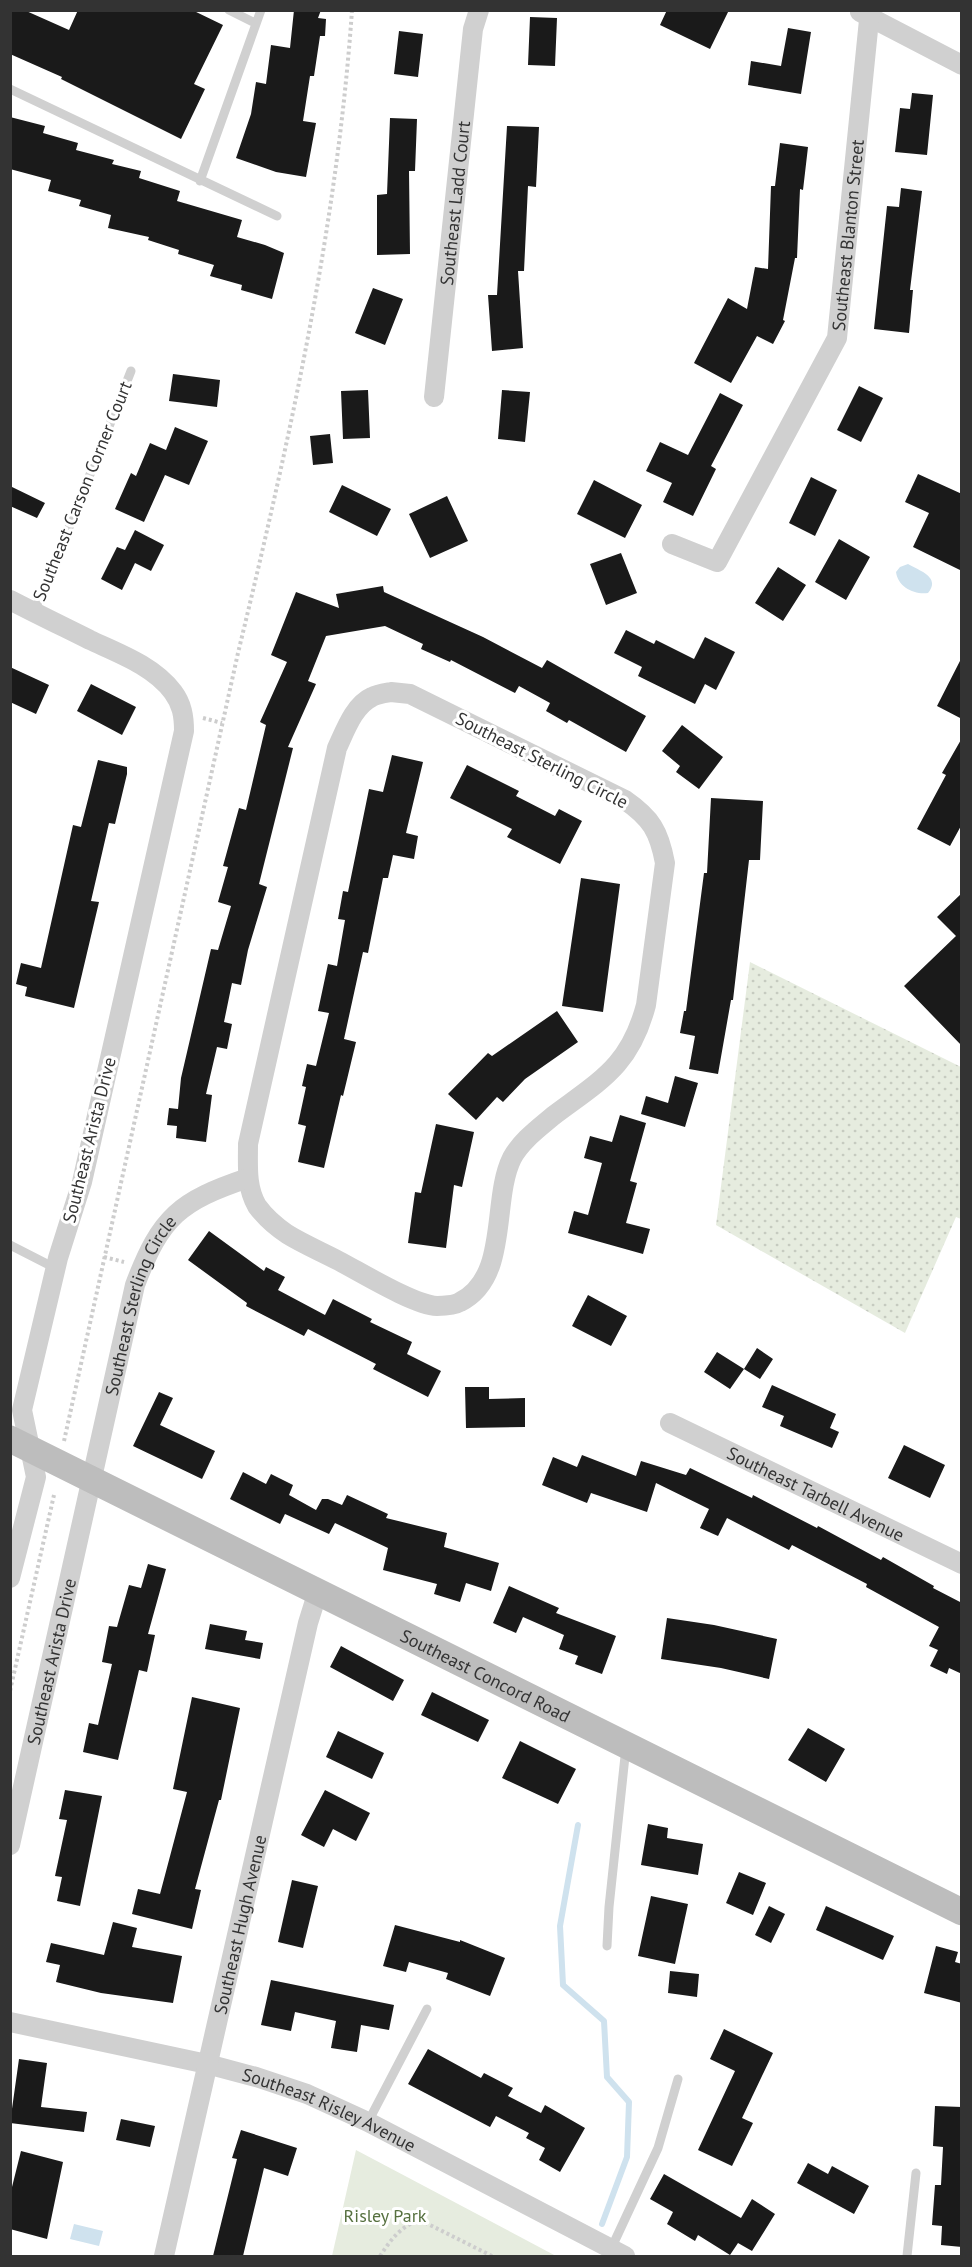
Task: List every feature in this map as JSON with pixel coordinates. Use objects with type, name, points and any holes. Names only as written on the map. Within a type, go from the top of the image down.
[{"type":"street","name":"Southeast Ladd Court","points":[[434,397],[473,29],[479,10]]},
{"type":"street","points":[[866,13],[962,65]]},
{"type":"street","name":"Southeast Blanton Street","points":[[672,544],[717,562],[837,338],[866,13]]},
{"type":"street","points":[[10,600],[32,611]]},
{"type":"street","name":"Southeast Arista Drive","points":[[10,1578],[36,1477],[20,1444],[22,1410],[55,1268],[81,1182],[184,731],[183,711],[172,690],[164,683],[136,662],[32,611]]},
{"type":"street","name":"Southeast Sterling Circle","points":[[391,692],[410,694],[625,800],[643,813],[654,827],[661,843],[665,863],[646,1005],[641,1024],[628,1051],[612,1072],[540,1127],[525,1140],[512,1158],[492,1261],[477,1289],[459,1303],[436,1306],[403,1294],[287,1234],[268,1220],[250,1192],[248,1178],[248,1144],[337,748],[347,726],[357,711],[371,697],[391,692]]},
{"type":"street","name":"Southeast Sterling Circle","points":[[92,1478],[135,1285],[158,1234],[183,1207],[210,1191],[248,1178]]},
{"type":"street","name":"Southeast Tarbell Avenue","points":[[670,1423],[962,1564]]},
{"type":"street","name":"Southeast Concord Road","points":[[20,1444],[962,1912]]},
{"type":"street","name":"Southeast Arista Drive","points":[[10,1845],[92,1478]]},
{"type":"street","name":"Southeast Hugh Avenue","points":[[164,2256],[308,1623],[318,1591]]},
{"type":"street","name":"Southeast Risley Avenue","points":[[10,2022],[207,2064],[307,2094],[368,2122],[618,2253]]},
{"type":"lane","points":[[229,10],[255,23]]},
{"type":"lane","points":[[200,181],[261,10]]},
{"type":"lane","points":[[10,89],[277,216]]},
{"type":"lane","name":"Southeast Carson Corner Court","points":[[32,611],[41,597],[131,371]]},
{"type":"lane","points":[[10,1245],[55,1268]]},
{"type":"lane","points":[[607,1946],[626,1745]]},
{"type":"lane","points":[[368,2122],[427,2009]]},
{"type":"lane","points":[[618,2253],[658,2148],[678,2079]]},
{"type":"lane","points":[[908,2256],[916,2174]]},
{"type":"path","points":[[62,1446],[263,549],[307,334],[328,224],[346,93],[352,10]]},
{"type":"path","points":[[10,1691],[55,1490]]},
{"type":"path","points":[[380,2256],[401,2229],[412,2222],[422,2221],[492,2256]]},
{"type":"green space","points":[[750,962],[961,1067],[961,1219],[956,1217],[905,1333],[716,1225]]},
{"type":"green space","name":"Risley Park","points":[[356,2150],[556,2256],[332,2256]]},
{"type":"water","points":[[908,564],[931,579],[932,583],[928,593],[912,591],[900,582],[896,572],[900,567]]},
{"type":"water","points":[[74,2224],[103,2231],[99,2246],[70,2239]]},
{"type":"building","points":[[10,10],[24,10],[69,30],[78,10],[192,10],[223,25],[194,84],[205,89],[181,139],[61,79],[62,77],[10,54]]},
{"type":"building","points":[[294,10],[321,10],[318,18],[326,19],[325,36],[320,36],[314,76],[310,76],[303,121],[316,123],[306,177],[276,172],[236,158],[251,114],[256,82],[266,84],[271,45],[290,48]]},
{"type":"building","points":[[667,10],[729,10],[710,49],[660,25]]},
{"type":"building","points":[[530,17],[557,18],[555,66],[528,65]]},
{"type":"building","points":[[788,28],[811,32],[801,94],[748,85],[751,61],[781,66]]},
{"type":"building","points":[[399,31],[423,34],[418,77],[394,74]]},
{"type":"building","points":[[912,93],[933,95],[927,155],[895,152],[900,108],[910,109]]},
{"type":"building","points":[[10,117],[45,126],[43,133],[78,143],[76,150],[114,160],[112,164],[141,171],[139,178],[180,191],[177,201],[242,220],[237,237],[284,253],[272,299],[241,290],[242,285],[210,276],[214,265],[178,254],[179,250],[148,240],[149,237],[108,228],[111,215],[79,206],[81,200],[48,191],[51,180],[10,169]]},
{"type":"building","points":[[390,118],[417,119],[415,171],[409,171],[410,254],[377,255],[377,195],[387,194]]},
{"type":"building","points":[[507,126],[539,127],[536,187],[528,186],[524,271],[518,271],[523,348],[492,351],[488,295],[497,295]]},
{"type":"building","points":[[780,143],[808,147],[803,190],[800,189],[797,258],[795,258],[783,320],[785,321],[773,344],[757,336],[731,383],[694,363],[728,298],[747,309],[755,267],[768,269],[771,186],[775,186]]},
{"type":"building","points":[[901,188],[922,191],[910,290],[913,290],[909,333],[874,329],[887,206],[899,207]]},
{"type":"building","points":[[373,288],[403,299],[385,345],[355,333]]},
{"type":"building","points":[[173,374],[220,380],[217,407],[169,401]]},
{"type":"building","points":[[859,386],[883,398],[861,442],[837,430]]},
{"type":"building","points":[[368,390],[370,438],[343,439],[341,391]]},
{"type":"building","points":[[502,390],[530,392],[525,442],[498,439]]},
{"type":"building","points":[[720,393],[743,405],[711,466],[716,469],[693,516],[663,502],[672,483],[646,471],[660,442],[688,455]]},
{"type":"building","points":[[175,427],[208,441],[189,485],[165,475],[144,522],[115,509],[131,473],[136,476],[150,443],[166,450]]},
{"type":"building","points":[[330,434],[333,463],[313,465],[310,436]]},
{"type":"building","points":[[918,474],[962,494],[962,571],[913,547],[929,513],[905,502]]},
{"type":"building","points":[[811,477],[837,490],[815,536],[789,523]]},
{"type":"building","points":[[594,480],[642,505],[625,538],[577,514]]},
{"type":"building","points":[[342,485],[391,509],[377,536],[329,512]]},
{"type":"building","points":[[10,486],[45,503],[37,518],[10,506]]},
{"type":"building","points":[[447,496],[468,541],[430,558],[409,514]]},
{"type":"building","points":[[135,530],[164,545],[151,571],[135,563],[122,590],[101,579],[117,547],[125,550]]},
{"type":"building","points":[[839,539],[870,557],[846,600],[815,582]]},
{"type":"building","points":[[621,553],[637,593],[606,605],[590,564]]},
{"type":"building","points":[[778,567],[806,585],[783,621],[755,603]]},
{"type":"building","points":[[383,586],[384,592],[483,637],[542,668],[547,660],[646,716],[626,752],[569,720],[567,723],[546,711],[550,703],[519,686],[515,693],[451,660],[450,662],[421,649],[423,644],[385,626],[326,636],[308,681],[316,684],[288,747],[293,748],[259,884],[267,887],[248,950],[241,985],[232,983],[224,1022],[232,1024],[227,1049],[217,1047],[206,1094],[212,1095],[206,1142],[176,1138],[177,1126],[167,1125],[169,1108],[178,1109],[181,1078],[211,949],[218,950],[231,906],[218,902],[228,867],[223,866],[239,808],[246,810],[266,725],[260,722],[287,662],[271,655],[296,592],[339,608],[336,594]]},
{"type":"building","points":[[626,630],[654,644],[656,640],[694,659],[705,637],[735,652],[716,690],[705,684],[695,704],[638,676],[642,667],[614,653]]},
{"type":"building","points":[[962,657],[962,719],[937,706]]},
{"type":"building","points":[[10,667],[49,685],[36,714],[10,702]]},
{"type":"building","points":[[91,684],[136,707],[122,735],[77,711]]},
{"type":"building","points":[[682,725],[723,757],[699,789],[676,772],[680,766],[662,751]]},
{"type":"building","points":[[962,738],[962,824],[950,846],[917,829],[946,775],[942,773]]},
{"type":"building","points":[[392,755],[423,762],[406,833],[418,836],[414,859],[393,855],[388,878],[383,878],[368,953],[363,952],[344,1039],[356,1042],[324,1168],[298,1162],[306,1126],[298,1124],[306,1087],[302,1086],[307,1064],[316,1066],[329,1013],[318,1011],[328,964],[337,966],[345,920],[338,919],[343,891],[348,892],[369,789],[383,792]]},
{"type":"building","points":[[98,760],[127,767],[127,774],[115,824],[109,823],[91,901],[99,902],[74,1008],[25,996],[27,987],[16,984],[21,963],[41,968],[73,825],[81,827]]},
{"type":"building","points":[[467,765],[519,791],[516,796],[555,816],[559,809],[582,821],[560,864],[507,837],[512,829],[450,798]]},
{"type":"building","points":[[711,798],[763,801],[760,860],[749,860],[733,1000],[731,1000],[718,1074],[689,1069],[695,1036],[680,1033],[684,1011],[686,1011],[704,873],[707,873]]},
{"type":"building","points":[[581,878],[620,884],[603,1012],[562,1006]]},
{"type":"building","points":[[962,893],[962,1046],[904,986],[956,936],[937,917]]},
{"type":"building","points":[[557,1011],[578,1042],[525,1079],[503,1102],[497,1097],[476,1120],[448,1094],[488,1053],[492,1056]]},
{"type":"building","points":[[675,1076],[698,1083],[685,1127],[641,1114],[646,1096],[668,1103]]},
{"type":"building","points":[[620,1115],[646,1123],[630,1181],[637,1183],[626,1223],[650,1229],[643,1254],[568,1233],[574,1211],[588,1215],[602,1163],[584,1158],[590,1136],[612,1142]]},
{"type":"building","points":[[436,1124],[474,1132],[462,1187],[454,1185],[446,1248],[408,1243],[415,1192],[421,1193]]},
{"type":"building","points":[[209,1231],[264,1271],[266,1267],[285,1277],[278,1290],[325,1315],[333,1299],[372,1319],[370,1322],[412,1342],[407,1354],[441,1371],[428,1397],[373,1369],[376,1364],[308,1329],[304,1336],[246,1306],[247,1303],[188,1260]]},
{"type":"building","points":[[588,1295],[627,1316],[611,1346],[572,1326]]},
{"type":"building","points":[[757,1348],[773,1359],[760,1379],[744,1369]]},
{"type":"building","points":[[717,1352],[744,1369],[730,1389],[704,1372]]},
{"type":"building","points":[[772,1385],[836,1414],[830,1428],[839,1432],[832,1448],[780,1426],[784,1416],[762,1407]]},
{"type":"building","points":[[465,1387],[489,1387],[489,1399],[525,1398],[525,1427],[466,1428]]},
{"type":"building","points":[[159,1392],[173,1398],[160,1425],[215,1451],[202,1479],[133,1446]]},
{"type":"building","points":[[904,1445],[945,1465],[930,1498],[888,1478]]},
{"type":"building","points":[[582,1455],[636,1476],[641,1461],[686,1475],[690,1468],[752,1498],[753,1495],[817,1528],[818,1526],[881,1560],[883,1557],[934,1586],[933,1588],[962,1603],[962,1674],[949,1668],[947,1674],[930,1666],[938,1650],[929,1646],[939,1627],[866,1587],[867,1584],[792,1545],[789,1550],[727,1518],[718,1536],[700,1528],[709,1509],[656,1483],[647,1512],[591,1493],[587,1503],[542,1485],[553,1457],[577,1467]]},
{"type":"building","points":[[243,1472],[266,1484],[271,1474],[293,1485],[289,1495],[316,1510],[322,1499],[342,1505],[347,1495],[388,1514],[386,1518],[447,1533],[444,1547],[499,1563],[491,1591],[466,1583],[460,1602],[434,1594],[437,1584],[383,1570],[388,1548],[335,1523],[329,1534],[285,1514],[280,1524],[230,1499]]},
{"type":"building","points":[[148,1564],[166,1569],[148,1634],[155,1635],[147,1672],[139,1670],[118,1760],[83,1752],[89,1723],[98,1725],[112,1664],[102,1662],[109,1626],[117,1627],[129,1585],[141,1588]]},
{"type":"building","points":[[509,1586],[559,1608],[556,1613],[616,1636],[602,1674],[575,1664],[578,1656],[559,1649],[564,1635],[523,1617],[516,1633],[493,1623]]},
{"type":"building","points":[[667,1618],[714,1625],[777,1639],[769,1679],[721,1668],[661,1659]]},
{"type":"building","points":[[210,1624],[247,1631],[245,1640],[263,1643],[260,1659],[205,1649]]},
{"type":"building","points":[[341,1646],[404,1680],[393,1701],[330,1667]]},
{"type":"building","points":[[432,1692],[489,1720],[478,1742],[421,1715]]},
{"type":"building","points":[[192,1697],[240,1708],[221,1800],[219,1800],[195,1889],[201,1890],[192,1929],[132,1914],[138,1889],[160,1894],[187,1792],[173,1789]]},
{"type":"building","points":[[808,1728],[845,1749],[826,1782],[788,1760]]},
{"type":"building","points":[[338,1731],[384,1753],[372,1779],[326,1757]]},
{"type":"building","points":[[520,1741],[576,1769],[558,1804],[502,1778]]},
{"type":"building","points":[[65,1790],[102,1796],[80,1906],[57,1901],[62,1877],[55,1876],[67,1820],[59,1819]]},
{"type":"building","points":[[325,1790],[370,1813],[356,1841],[333,1829],[324,1847],[301,1835]]},
{"type":"building","points":[[648,1824],[668,1828],[667,1838],[703,1844],[698,1875],[641,1865]]},
{"type":"building","points":[[739,1872],[766,1883],[753,1915],[726,1903]]},
{"type":"building","points":[[292,1880],[318,1886],[303,1948],[278,1942]]},
{"type":"building","points":[[651,1896],[688,1904],[675,1964],[638,1956]]},
{"type":"building","points":[[769,1906],[785,1914],[771,1943],[755,1935]]},
{"type":"building","points":[[826,1906],[894,1936],[883,1960],[816,1930]]},
{"type":"building","points":[[113,1922],[137,1928],[132,1947],[182,1956],[173,2003],[101,1993],[56,1982],[60,1965],[46,1962],[51,1943],[104,1955]]},
{"type":"building","points":[[395,1925],[460,1942],[460,1940],[505,1958],[490,1996],[446,1979],[448,1973],[409,1962],[406,1972],[383,1966]]},
{"type":"building","points":[[936,1946],[958,1952],[955,1962],[962,1964],[962,2003],[924,1993]]},
{"type":"building","points":[[670,1971],[699,1974],[697,1997],[668,1993]]},
{"type":"building","points":[[271,1980],[394,2005],[389,2030],[361,2025],[357,2052],[331,2048],[336,2021],[295,2012],[291,2031],[261,2025]]},
{"type":"building","points":[[724,2029],[773,2053],[742,2118],[753,2123],[732,2166],[698,2150],[735,2071],[710,2059]]},
{"type":"building","points":[[428,2049],[481,2078],[484,2073],[513,2088],[508,2096],[541,2113],[545,2105],[585,2128],[560,2172],[539,2160],[545,2148],[526,2138],[529,2133],[496,2116],[490,2127],[408,2084]]},
{"type":"building","points":[[19,2059],[47,2063],[41,2107],[87,2112],[84,2132],[10,2123]]},
{"type":"building","points":[[935,2106],[962,2107],[962,2247],[941,2245],[942,2226],[932,2225],[935,2185],[941,2185],[943,2147],[933,2146]]},
{"type":"building","points":[[121,2119],[155,2126],[150,2147],[116,2140]]},
{"type":"building","points":[[241,2130],[297,2148],[288,2176],[264,2168],[243,2256],[213,2256],[237,2159],[232,2158]]},
{"type":"building","points":[[21,2151],[63,2162],[47,2239],[10,2229],[10,2195]]},
{"type":"building","points":[[808,2163],[828,2174],[832,2166],[869,2186],[854,2214],[797,2183]]},
{"type":"building","points":[[664,2174],[741,2218],[752,2199],[775,2214],[752,2251],[738,2243],[730,2255],[698,2235],[695,2241],[667,2224],[673,2212],[650,2199]]},
{"type":"waterway","points":[[578,1825],[560,1926],[563,1985],[604,2021],[607,2077],[629,2102],[627,2157],[602,2224]]}]
